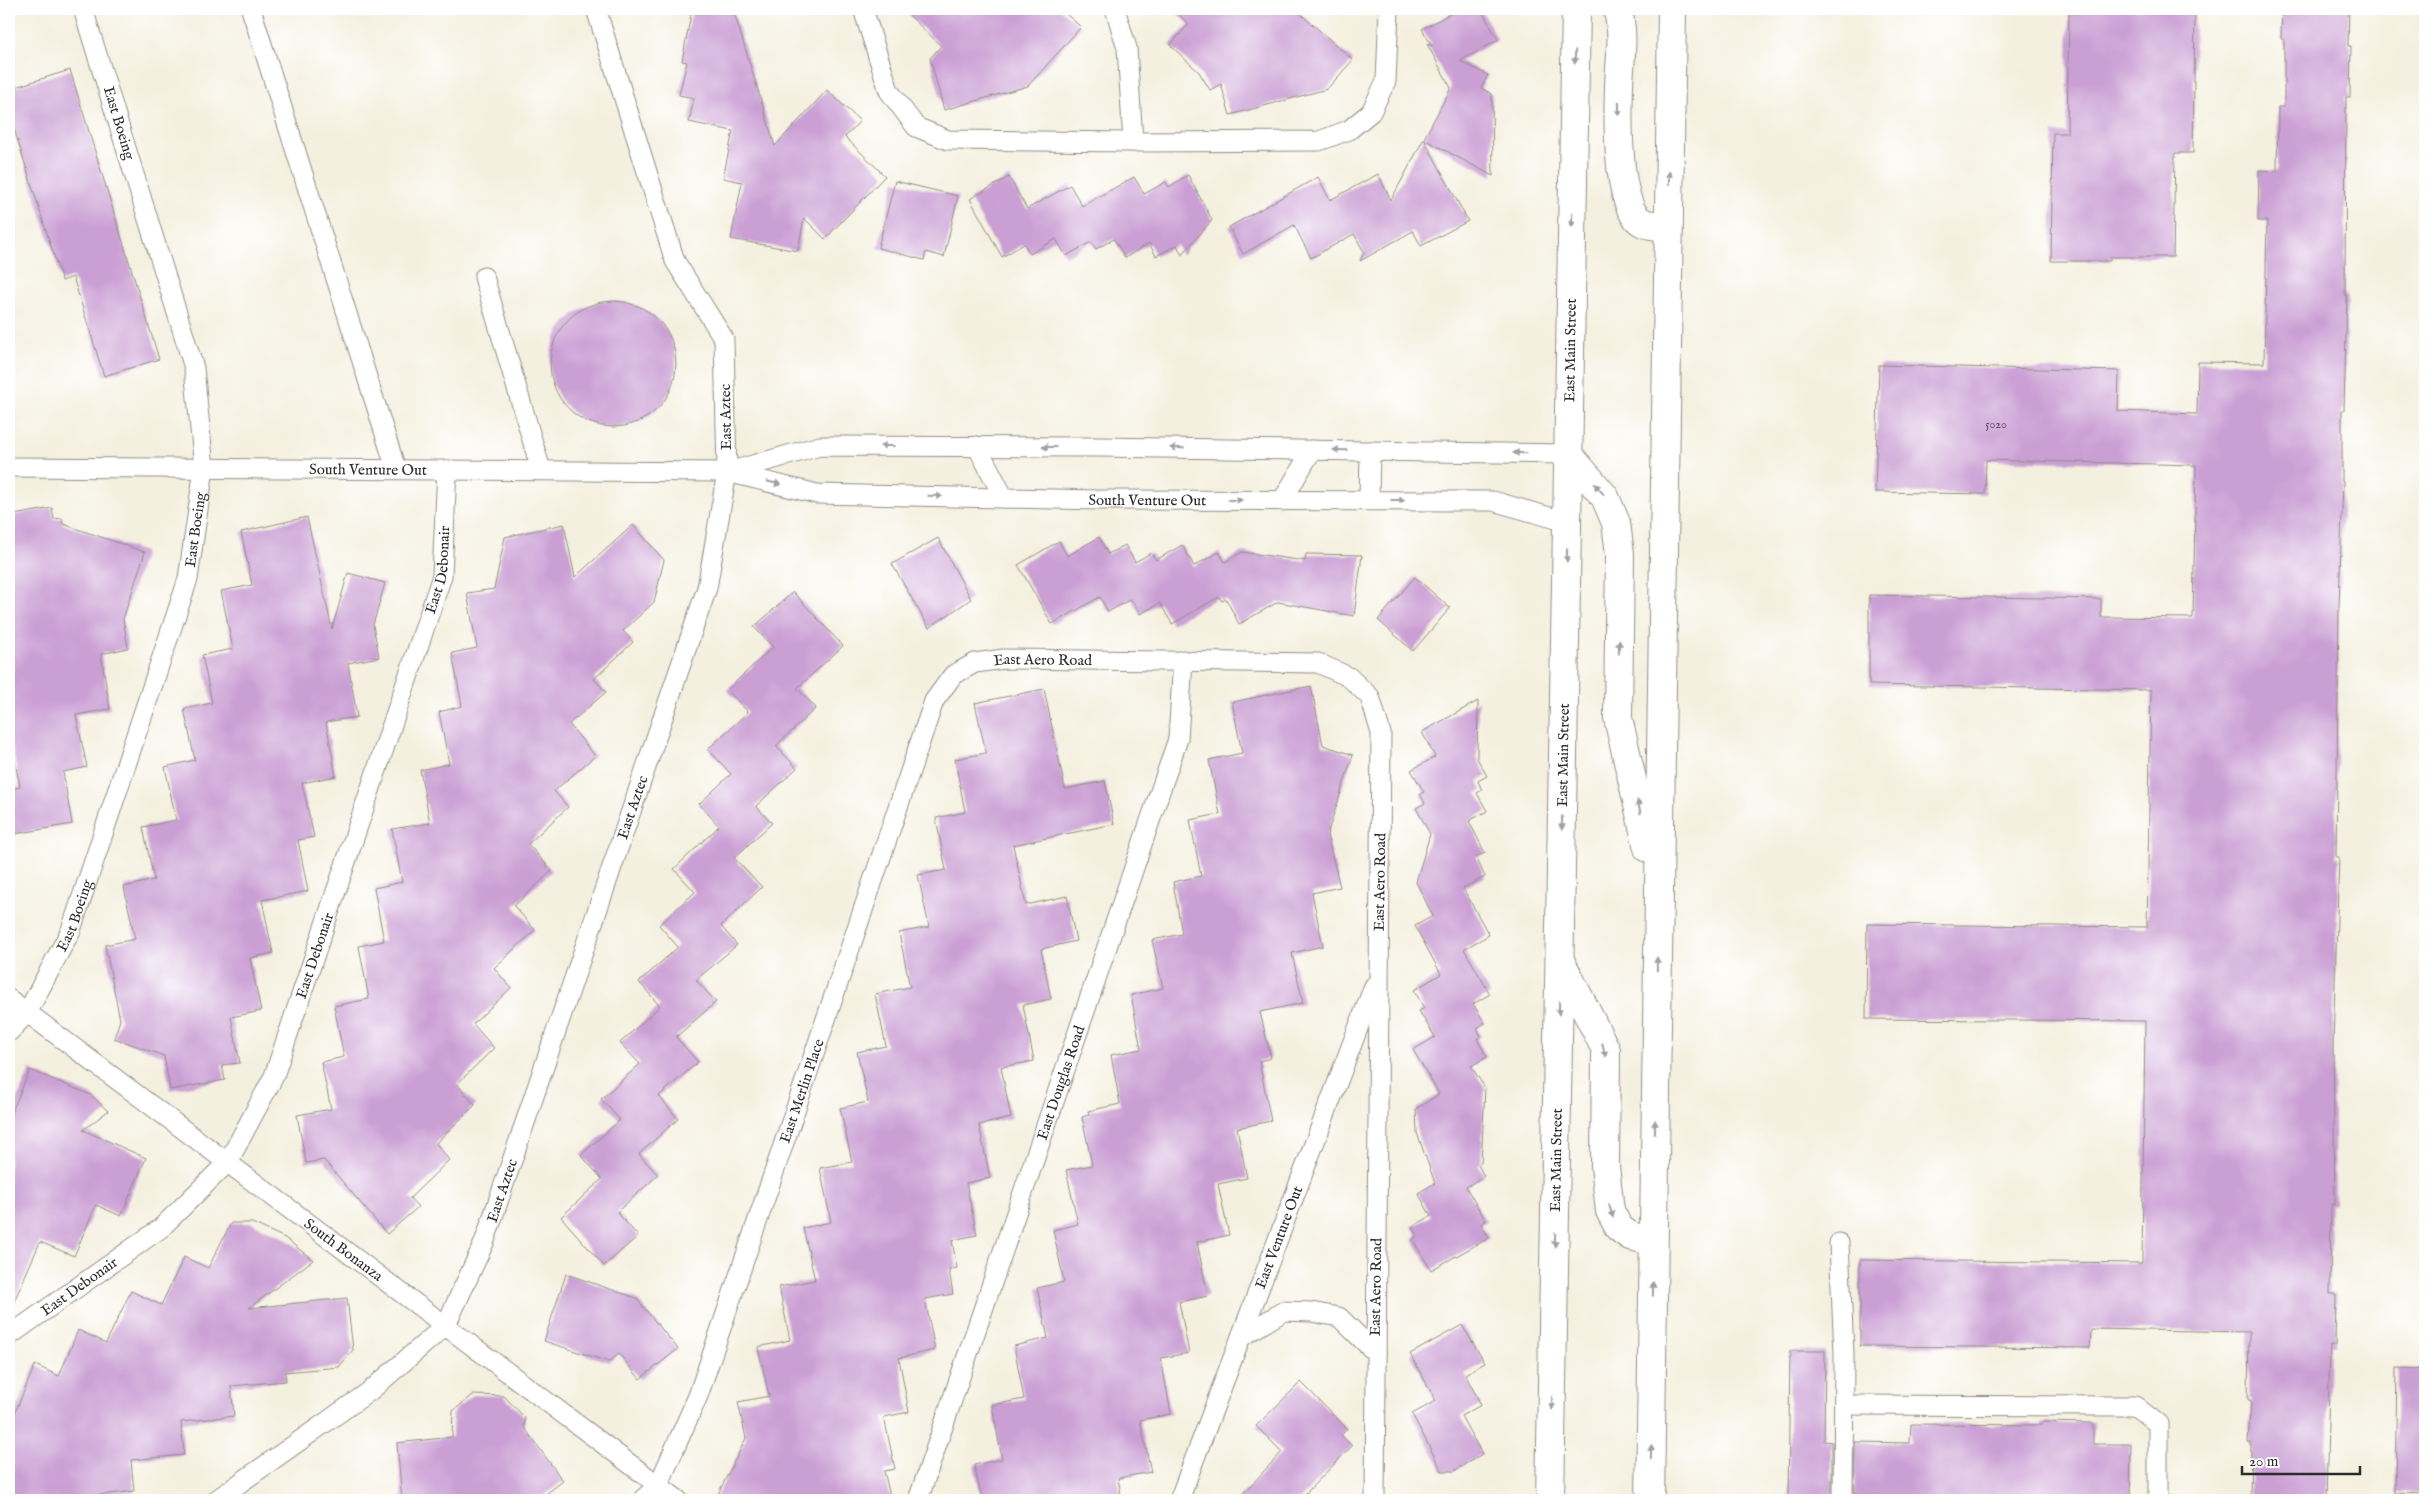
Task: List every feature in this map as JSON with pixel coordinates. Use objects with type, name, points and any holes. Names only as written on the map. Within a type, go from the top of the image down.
[{"type":"main road","name":"East Main Street","points":[[1550,1500],[1576,9]]},
{"type":"main road","points":[[1617,9],[1621,22],[1620,149],[1624,188],[1630,210],[1639,221],[1654,226],[1668,227]]},
{"type":"main road","points":[[1650,1500],[1672,9]]},
{"type":"main road","points":[[1568,454],[1605,497],[1616,523],[1620,554],[1618,718],[1658,889]]},
{"type":"main road","points":[[1560,959],[1606,1050],[1605,1166],[1610,1212],[1618,1228],[1630,1236],[1653,1241]]},
{"type":"lane","name":"East Boeing","points":[[9,1032],[27,1013],[71,930],[188,579],[204,468],[194,368],[83,9]]},
{"type":"lane","points":[[251,9],[396,469]]},
{"type":"lane","name":"East Aztec","points":[[216,1500],[370,1391],[446,1325],[484,1244],[707,588],[727,472],[724,339],[675,260],[596,9]]},
{"type":"lane","points":[[863,9],[889,91],[916,127],[948,140],[1133,142],[1318,141],[1348,130],[1371,112],[1386,81],[1389,9]]},
{"type":"lane","points":[[1115,9],[1127,48],[1133,142]]},
{"type":"lane","points":[[484,277],[541,470]]},
{"type":"lane","name":"South Venture Out","points":[[727,472],[820,446],[977,446],[1568,454]]},
{"type":"lane","points":[[977,446],[1004,498]]},
{"type":"lane","points":[[1282,501],[1312,450]]},
{"type":"lane","points":[[1369,500],[1370,451]]},
{"type":"lane","name":"South Venture Out","points":[[9,467],[727,472],[817,494],[1282,501],[1493,501],[1567,522]]},
{"type":"lane","name":"East Debonair","points":[[9,1336],[161,1228],[228,1162],[274,1076],[442,576],[447,470]]},
{"type":"lane","name":"East Aero Road","points":[[953,675],[975,663],[1004,659],[1318,663],[1349,677],[1370,697],[1382,733],[1375,1500]]},
{"type":"lane","name":"East Douglas Road","points":[[918,1500],[1178,738],[1183,660]]},
{"type":"lane","name":"East Merlin Place","points":[[642,1500],[658,1486],[698,1396],[934,701],[953,675]]},
{"type":"lane","name":"East Venture Out","points":[[1179,1500],[1379,973]]},
{"type":"lane","name":"South Bonanza","points":[[9,999],[678,1500]]},
{"type":"lane","points":[[1839,1243],[1844,1353],[1843,1500]]},
{"type":"lane","points":[[1241,1337],[1284,1311],[1311,1312],[1340,1317],[1376,1353]]},
{"type":"lane","points":[[1844,1405],[2135,1406],[2158,1424],[2158,1500]]},
{"type":"building","points":[[692,9],[733,9],[775,146],[827,90],[860,121],[845,137],[885,176],[825,239],[804,218],[798,251],[731,239],[742,182],[723,178],[733,131],[689,122],[694,98],[679,95],[687,62],[682,61]]},
{"type":"building","points":[[903,9],[1060,9],[1081,27],[1028,86],[944,110],[930,58],[941,46]]},
{"type":"building","points":[[1172,9],[1295,9],[1353,60],[1327,89],[1230,115],[1221,84],[1210,90],[1199,72],[1170,45],[1189,24]]},
{"type":"building","points":[[1459,9],[1481,9],[1498,40],[1460,61],[1488,75],[1481,88],[1492,94],[1493,176],[1424,139],[1468,221],[1421,246],[1413,231],[1360,261],[1364,252],[1354,234],[1311,258],[1294,225],[1243,254],[1229,227],[1318,177],[1330,200],[1378,174],[1391,200],[1451,88],[1427,44],[1432,46],[1422,29]]},
{"type":"building","points":[[2069,9],[2195,9],[2193,153],[2175,153],[2173,257],[2110,257],[2110,261],[2051,261],[2053,133],[2067,133]]},
{"type":"building","points":[[2282,9],[2349,9],[2348,46],[2351,46],[2350,97],[2346,97],[2345,295],[2347,295],[2344,410],[2342,410],[2343,481],[2339,606],[2336,857],[2339,857],[2333,1045],[2335,1205],[2331,1204],[2330,1294],[2336,1294],[2335,1346],[2330,1346],[2326,1500],[2250,1500],[2251,1443],[2248,1443],[2251,1400],[2248,1400],[2249,1332],[2091,1329],[2090,1348],[1860,1346],[1860,1260],[2142,1263],[2145,1021],[1866,1019],[1867,924],[2147,927],[2151,690],[1869,685],[1869,595],[2101,599],[2101,617],[2193,618],[2196,465],[1986,460],[1985,494],[1875,492],[1879,365],[2119,371],[2118,411],[2197,414],[2198,362],[2264,363],[2267,221],[2258,221],[2259,170],[2277,171],[2278,107],[2284,107],[2284,39],[2281,39]]},
{"type":"building","points":[[70,70],[159,359],[104,376],[73,277],[62,281],[9,113],[9,89]]},
{"type":"building","points":[[1188,175],[1212,220],[1182,255],[1177,245],[1156,256],[1149,243],[1125,258],[1114,239],[1096,249],[1091,242],[1066,256],[1056,239],[1030,254],[1024,244],[1002,257],[970,199],[1009,177],[1027,209],[1070,185],[1082,206],[1134,177],[1144,194],[1166,182],[1169,187]]},
{"type":"building","points":[[895,181],[958,196],[944,257],[926,252],[924,260],[878,248]]},
{"type":"building","points":[[613,301],[637,306],[658,319],[671,340],[676,364],[671,388],[658,409],[637,422],[613,427],[589,422],[568,409],[555,388],[550,364],[555,340],[568,319],[589,306]]},
{"type":"building","points":[[52,508],[54,519],[62,518],[63,524],[145,552],[123,619],[128,648],[101,654],[110,709],[76,715],[87,767],[63,772],[72,824],[9,835],[9,789],[20,787],[9,732],[9,516]]},
{"type":"building","points":[[307,517],[332,629],[348,573],[385,583],[373,625],[379,657],[348,663],[357,717],[326,722],[336,776],[302,783],[314,837],[298,840],[308,891],[262,900],[273,953],[250,958],[261,1011],[231,1017],[240,1063],[222,1065],[225,1080],[170,1090],[164,1056],[114,1038],[120,1020],[105,945],[135,939],[124,887],[154,880],[143,827],[176,820],[165,767],[195,760],[184,709],[212,703],[202,655],[233,649],[221,591],[252,585],[241,532]]},
{"type":"building","points":[[564,524],[575,577],[633,525],[664,560],[654,602],[623,631],[633,642],[594,679],[606,692],[569,724],[595,756],[554,791],[568,807],[528,844],[552,871],[514,906],[535,930],[494,968],[511,988],[473,1024],[494,1048],[457,1084],[475,1105],[436,1143],[449,1160],[410,1198],[418,1207],[387,1234],[324,1160],[306,1163],[297,1115],[331,1109],[321,1062],[344,1057],[334,1006],[369,999],[359,946],[384,941],[374,888],[402,882],[392,829],[430,823],[420,770],[449,764],[439,712],[462,706],[452,653],[477,648],[467,593],[494,589],[505,537]]},
{"type":"building","points":[[1099,537],[1108,554],[1125,545],[1135,562],[1151,553],[1156,560],[1182,545],[1194,566],[1219,552],[1225,562],[1242,552],[1305,561],[1306,554],[1362,555],[1354,616],[1278,602],[1239,624],[1226,599],[1222,601],[1219,597],[1172,624],[1160,603],[1140,614],[1131,599],[1108,612],[1100,597],[1052,624],[1018,565],[1059,541],[1067,556]]},
{"type":"building","points":[[938,538],[971,599],[929,628],[892,564]]},
{"type":"building","points":[[1415,577],[1450,608],[1413,651],[1378,620]]},
{"type":"building","points":[[793,592],[843,646],[797,688],[816,708],[776,746],[797,768],[756,806],[772,823],[734,858],[762,887],[721,926],[737,945],[696,980],[716,1002],[676,1037],[698,1062],[659,1096],[678,1119],[639,1154],[658,1175],[617,1212],[638,1236],[604,1266],[561,1217],[602,1179],[581,1155],[620,1120],[601,1099],[640,1064],[620,1043],[660,1006],[639,982],[678,947],[659,925],[695,892],[674,869],[719,826],[699,804],[731,774],[708,749],[748,712],[727,690],[773,647],[754,627]]},
{"type":"building","points":[[1311,686],[1323,745],[1353,755],[1327,835],[1340,887],[1312,893],[1323,946],[1292,953],[1303,1003],[1260,1012],[1271,1058],[1259,1061],[1271,1121],[1237,1128],[1247,1178],[1218,1184],[1229,1235],[1197,1242],[1208,1296],[1179,1302],[1189,1353],[1161,1358],[1171,1414],[1140,1420],[1151,1472],[1118,1478],[1122,1500],[982,1500],[974,1465],[1002,1459],[992,1405],[1024,1399],[1014,1346],[1048,1338],[1037,1288],[1064,1282],[1053,1230],[1078,1224],[1066,1170],[1092,1165],[1082,1117],[1089,1115],[1088,1111],[1120,1104],[1111,1055],[1141,1049],[1131,995],[1163,988],[1152,940],[1182,934],[1173,882],[1201,876],[1190,820],[1220,814],[1209,760],[1242,753],[1232,702]]},
{"type":"building","points":[[1044,689],[1065,789],[1105,781],[1114,824],[1013,845],[1026,905],[1067,896],[1076,941],[1041,949],[1051,999],[1023,1005],[1034,1061],[1001,1067],[1011,1118],[979,1125],[990,1178],[966,1183],[977,1235],[952,1240],[957,1268],[949,1270],[953,1294],[925,1299],[935,1350],[899,1358],[909,1412],[884,1417],[895,1469],[884,1471],[891,1500],[715,1500],[746,1438],[738,1402],[769,1396],[758,1347],[790,1340],[779,1287],[815,1280],[803,1228],[831,1222],[820,1168],[852,1162],[840,1108],[868,1102],[857,1052],[886,1046],[875,994],[910,987],[899,933],[929,927],[918,875],[946,870],[936,818],[965,812],[955,759],[986,753],[975,703]]},
{"type":"building","points":[[1478,701],[1477,758],[1487,776],[1478,781],[1482,790],[1477,793],[1487,811],[1469,821],[1485,853],[1476,857],[1485,877],[1463,888],[1489,935],[1464,949],[1490,994],[1473,1004],[1485,1023],[1477,1028],[1481,1036],[1477,1039],[1487,1057],[1471,1066],[1485,1088],[1481,1163],[1478,1165],[1484,1176],[1466,1187],[1486,1221],[1481,1224],[1489,1238],[1431,1270],[1413,1240],[1417,1234],[1412,1227],[1431,1216],[1418,1193],[1435,1183],[1417,1133],[1416,1109],[1439,1094],[1413,1050],[1435,1037],[1419,1011],[1424,1008],[1414,990],[1441,974],[1415,926],[1433,916],[1416,882],[1430,834],[1416,808],[1425,803],[1420,794],[1424,792],[1411,770],[1435,757],[1422,732]]},
{"type":"building","points":[[30,1070],[91,1095],[108,1111],[83,1130],[146,1158],[121,1216],[96,1205],[74,1256],[40,1242],[9,1313],[9,1118]]},
{"type":"building","points":[[231,1223],[252,1223],[285,1238],[313,1260],[249,1308],[347,1298],[353,1350],[339,1367],[285,1372],[286,1381],[231,1386],[234,1416],[181,1422],[184,1455],[131,1460],[134,1491],[85,1497],[85,1500],[9,1500],[9,1427],[35,1365],[59,1376],[78,1330],[106,1343],[131,1291],[161,1305],[184,1257],[208,1268]]},
{"type":"building","points":[[566,1274],[636,1298],[678,1349],[640,1379],[619,1354],[609,1362],[544,1341]]},
{"type":"building","points":[[1462,1325],[1485,1363],[1465,1374],[1481,1405],[1461,1416],[1482,1454],[1454,1471],[1442,1471],[1412,1414],[1436,1401],[1410,1354]]},
{"type":"building","points":[[1790,1351],[1825,1351],[1824,1441],[1832,1442],[1832,1500],[1788,1500]]},
{"type":"building","points":[[2397,1368],[2425,1369],[2425,1494],[2395,1493]]},
{"type":"building","points":[[1301,1382],[1347,1429],[1341,1435],[1352,1446],[1299,1500],[1237,1500],[1282,1452],[1256,1426]]},
{"type":"building","points":[[473,1395],[504,1396],[525,1418],[524,1427],[563,1481],[538,1500],[402,1500],[397,1443],[452,1437],[453,1411]]},
{"type":"building","points":[[2042,1422],[2093,1423],[2093,1444],[2131,1444],[2130,1500],[1854,1500],[1855,1442],[1910,1443],[1911,1424],[2042,1425]]}]
